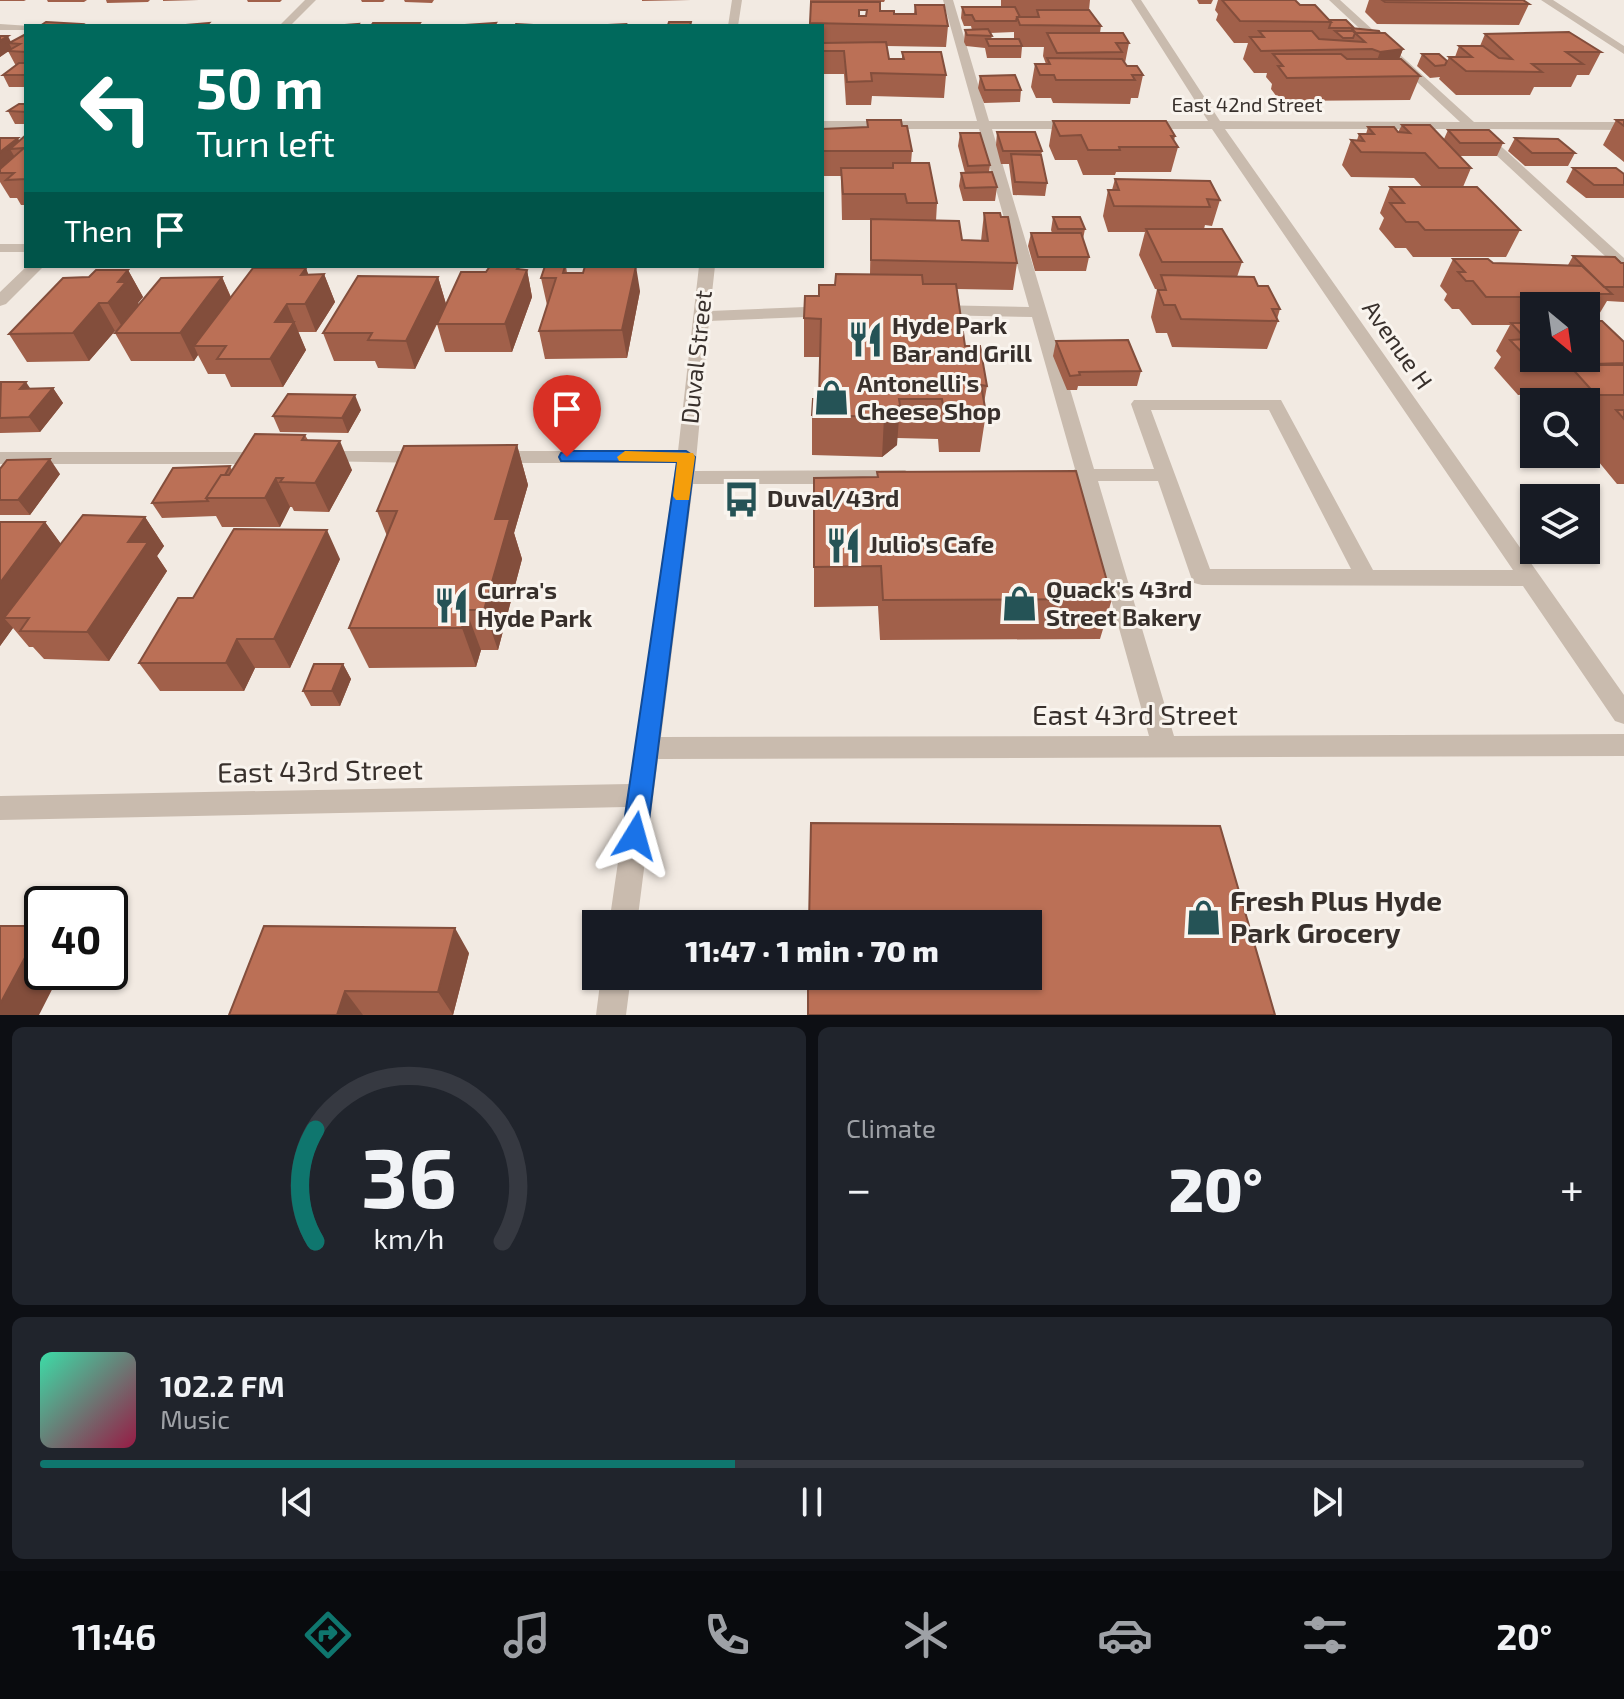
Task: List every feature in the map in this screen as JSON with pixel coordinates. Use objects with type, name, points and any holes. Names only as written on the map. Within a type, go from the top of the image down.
[{"type":"street","points":[[286,24],[311,0]]},
{"type":"street","points":[[733,24],[737,0]]},
{"type":"street","points":[[948,0],[1165,747]]},
{"type":"street","name":"Avenue H","points":[[1136,0],[1216,125],[1624,714]]},
{"type":"street","points":[[1334,0],[1624,266]]},
{"type":"street","points":[[1546,0],[1624,51]]},
{"type":"street","points":[[0,27],[24,27]]},
{"type":"street","points":[[824,125],[1092,125]]},
{"type":"street","name":"East 42nd Street","points":[[1123,125],[1624,126]]},
{"type":"street","points":[[0,248],[24,248]]},
{"type":"street","points":[[0,301],[34,268]]},
{"type":"street","name":"Duval Street","points":[[625,910],[685,467],[707,268]]},
{"type":"street","points":[[917,309],[1039,312]]},
{"type":"street","points":[[702,316],[842,311]]},
{"type":"street","points":[[1366,577],[1275,404],[1140,404],[1202,577],[1530,578]]},
{"type":"street","points":[[0,458],[446,457]]},
{"type":"street","points":[[477,457],[928,476]]},
{"type":"street","points":[[1055,476],[1165,475]]},
{"type":"street","name":"East 43rd Street","points":[[646,748],[1624,745]]},
{"type":"street","name":"East 43rd Street","points":[[0,808],[640,795]]},
{"type":"street","points":[[611,1015],[614,990]]},
{"type":"building","points":[[1222,0],[1295,0],[1300,5],[1315,5],[1331,22],[1240,21]]},
{"type":"building","points":[[1382,0],[1523,0],[1529,4],[1385,2]]},
{"type":"building","points":[[811,2],[880,2],[880,11],[894,11],[894,14],[916,14],[915,5],[944,5],[948,26],[810,23]],"holes":[[[859,10],[867,10],[866,16],[859,16]]]},
{"type":"building","points":[[962,7],[1015,7],[1020,17],[1016,21],[975,21],[972,15],[965,15]]},
{"type":"building","points":[[1037,10],[1089,10],[1101,26],[1020,25],[1017,17],[1039,17]]},
{"type":"building","points":[[1330,20],[1346,20],[1354,28],[1329,28]]},
{"type":"building","points":[[669,22],[691,22],[690,24]]},
{"type":"building","points":[[373,23],[420,23],[419,24]]},
{"type":"building","points":[[1351,28],[1380,33],[1355,33],[1353,38],[1343,38],[1335,31],[1354,31]]},
{"type":"building","points":[[988,29],[992,36],[967,35],[965,30]]},
{"type":"building","points":[[1259,31],[1312,31],[1319,39],[1365,42],[1355,33],[1385,33],[1403,49],[1380,52],[1372,49],[1261,51],[1250,37],[1264,37]]},
{"type":"building","points":[[1569,32],[1601,52],[1566,52],[1583,64],[1532,64],[1542,72],[1466,71],[1449,57],[1472,57],[1459,46],[1483,46],[1499,58],[1512,59],[1485,34]]},
{"type":"building","points":[[1047,33],[1123,33],[1129,43],[1116,43],[1122,52],[1057,53]]},
{"type":"building","points":[[24,35],[24,52],[8,51],[20,44],[9,43]]},
{"type":"building","points":[[986,39],[1019,39],[1022,46],[989,46]]},
{"type":"building","points":[[886,42],[889,59],[904,59],[902,52],[941,52],[946,75],[871,73],[872,81],[847,82],[844,51],[824,51],[824,43]]},
{"type":"building","points":[[1273,54],[1341,54],[1347,59],[1401,59],[1420,76],[1287,78],[1278,66],[1283,66]]},
{"type":"building","points":[[1422,54],[1439,54],[1447,61],[1445,65],[1435,66]]},
{"type":"building","points":[[1047,58],[1122,59],[1127,66],[1137,66],[1143,75],[1132,75],[1135,80],[1056,80],[1054,75],[1040,75],[1035,64],[1050,64]]},
{"type":"building","points":[[19,63],[24,63],[24,75],[3,75]]},
{"type":"building","points":[[1015,75],[1021,90],[985,90],[980,76]]},
{"type":"building","points":[[19,104],[24,104],[24,112],[8,111]]},
{"type":"building","points":[[867,120],[901,120],[902,126],[907,126],[912,151],[824,151],[824,129],[868,127]]},
{"type":"building","points":[[1053,121],[1166,121],[1178,147],[1088,150],[1081,135],[1060,136]]},
{"type":"building","points":[[1402,125],[1430,125],[1471,168],[1439,168],[1425,153],[1361,152],[1351,140],[1364,141],[1359,134],[1374,134],[1368,127],[1394,127],[1398,132],[1410,133]]},
{"type":"building","points":[[1448,130],[1489,130],[1503,143],[1460,143]]},
{"type":"building","points":[[997,132],[1035,132],[1042,151],[1003,151]]},
{"type":"building","points":[[960,133],[980,133],[990,165],[968,166]]},
{"type":"building","points":[[24,137],[24,148],[10,149]]},
{"type":"building","points":[[0,138],[18,138],[0,152]]},
{"type":"building","points":[[1515,138],[1558,139],[1575,153],[1532,153]]},
{"type":"building","points":[[24,148],[24,179],[6,180],[14,173],[0,173],[0,169]]},
{"type":"building","points":[[1011,154],[1041,155],[1047,183],[1015,182]]},
{"type":"building","points":[[893,163],[929,163],[937,203],[907,203],[905,194],[843,194],[841,168],[893,168]]},
{"type":"building","points":[[1573,168],[1616,168],[1624,174],[1624,185],[1594,185]]},
{"type":"building","points":[[992,172],[997,187],[965,188],[961,173]]},
{"type":"building","points":[[1115,179],[1210,181],[1220,200],[1207,199],[1210,207],[1114,206],[1108,190],[1119,190]]},
{"type":"building","points":[[1390,187],[1477,187],[1520,230],[1425,230],[1418,222],[1406,222],[1390,203],[1404,203]]},
{"type":"building","points":[[984,213],[1000,213],[1001,217],[1008,217],[1017,263],[871,260],[871,219],[959,221],[962,240],[988,241]]},
{"type":"building","points":[[1053,217],[1080,217],[1085,229],[1058,229]]},
{"type":"building","points":[[1146,229],[1222,229],[1242,262],[1162,262]]},
{"type":"building","points":[[1031,233],[1081,233],[1089,257],[1038,257]]},
{"type":"building","points":[[1573,256],[1615,257],[1624,263],[1624,287],[1604,287]]},
{"type":"building","points":[[1453,259],[1582,266],[1612,294],[1520,292],[1520,297],[1486,297],[1473,281],[1466,281],[1458,272],[1465,272]]},
{"type":"building","points":[[253,268],[306,268],[301,275],[324,274],[305,304],[287,304],[275,322],[294,322],[270,359],[217,359],[226,346],[194,346]]},
{"type":"building","points":[[489,268],[527,270],[505,324],[437,324],[461,272],[486,272]]},
{"type":"building","points":[[544,268],[564,268],[563,273],[583,273],[584,268],[636,268],[622,330],[539,331],[556,278],[541,278]]},
{"type":"building","points":[[96,270],[128,270],[118,282],[126,282],[108,303],[99,303],[73,333],[9,334],[63,278],[89,277]]},
{"type":"building","points":[[836,274],[922,275],[923,284],[956,284],[965,346],[980,346],[987,386],[981,385],[986,413],[944,412],[942,399],[899,399],[900,405],[884,417],[812,415],[813,399],[819,399],[821,319],[804,318],[805,296],[819,296],[819,285],[835,285]]},
{"type":"building","points":[[1161,275],[1254,277],[1258,286],[1268,286],[1280,309],[1272,309],[1278,321],[1181,319],[1175,305],[1164,305],[1158,290],[1166,290]]},
{"type":"building","points":[[358,276],[438,277],[406,341],[368,340],[372,333],[323,333]]},
{"type":"building","points":[[222,277],[180,333],[115,333],[161,278]]},
{"type":"building","points":[[1600,321],[1624,342],[1624,363],[1600,364]]},
{"type":"building","points":[[1511,323],[1520,323],[1520,333]]},
{"type":"building","points":[[1520,339],[1520,350],[1510,340]]},
{"type":"building","points":[[1128,340],[1141,371],[1079,372],[1080,375],[1070,376],[1056,341]]},
{"type":"building","points":[[1600,365],[1624,365],[1624,395],[1600,395],[1600,388],[1590,388],[1575,372],[1600,372]]},
{"type":"building","points":[[1,382],[26,382],[20,389],[53,388],[29,417],[0,418]]},
{"type":"building","points":[[288,394],[355,395],[342,418],[273,416]]},
{"type":"building","points":[[255,434],[305,435],[302,440],[340,441],[315,483],[280,482],[283,478],[276,478],[265,498],[206,498],[221,475],[229,475]]},
{"type":"building","name":"Curra's Hyde Park","points":[[517,445],[495,519],[510,519],[484,610],[466,610],[462,628],[349,628],[397,511],[377,511],[404,446]]},
{"type":"building","points":[[50,459],[18,500],[0,500],[0,469],[7,460]]},
{"type":"building","points":[[230,466],[206,498],[208,501],[152,503],[173,468]]},
{"type":"building","points":[[1076,471],[1112,599],[883,600],[881,566],[814,567],[814,478],[878,477],[877,472]]},
{"type":"building","points":[[83,515],[145,517],[128,542],[148,542],[87,632],[20,631],[29,618],[4,618]]},
{"type":"building","points":[[0,522],[45,522],[0,583]]},
{"type":"building","points":[[234,529],[327,530],[274,639],[237,639],[226,663],[139,663],[178,598],[193,598]]},
{"type":"building","points":[[314,664],[343,664],[332,691],[303,691]]},
{"type":"building","points":[[811,823],[1220,826],[1275,1015],[808,1015],[808,990],[1042,990],[1042,910],[809,910]]},
{"type":"building","points":[[0,926],[24,926],[24,959],[0,1004]]},
{"type":"building","points":[[264,926],[455,928],[438,992],[345,991],[337,1015],[229,1015]]},
{"type":"slow traffic","points":[[625,457],[686,457],[682,496]]},
{"type":"place","name":"Hyde Park Bar and Grill","points":[[866,340]]},
{"type":"place","name":"Antonelli's Cheese Shop","points":[[831,398]]},
{"type":"place","name":"Duval/43rd","points":[[741,499]]},
{"type":"place","name":"Julio's Cafe","points":[[843,545]]},
{"type":"place","name":"Quack's 43rd Street Bakery","points":[[1020,604]]},
{"type":"place","name":"Curra's Hyde Park","points":[[451,605]]},
{"type":"place","name":"Fresh Plus Hyde Park Grocery","points":[[1204,917]]},
{"type":"route","points":[[567,457],[686,457],[635,836]]}]
